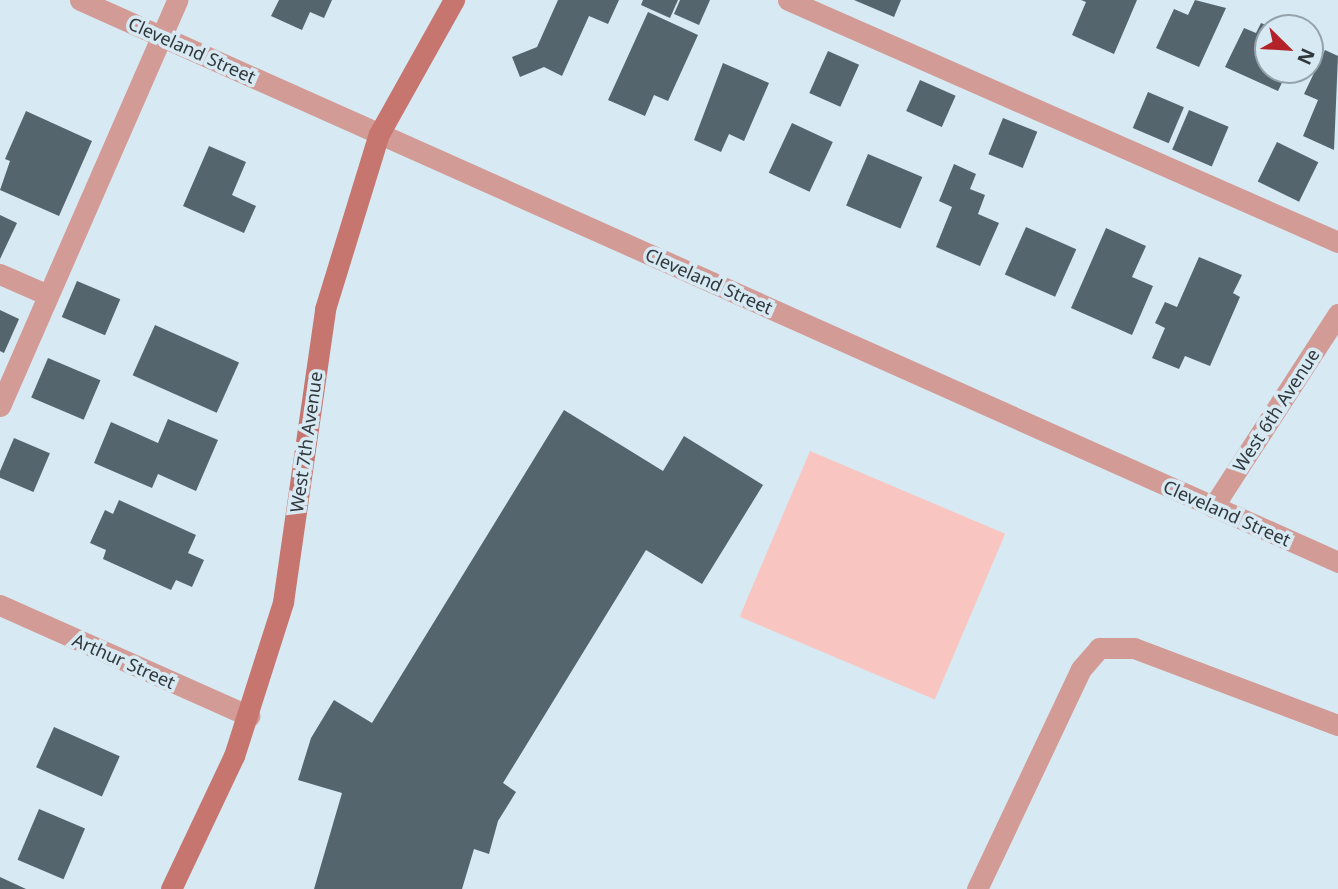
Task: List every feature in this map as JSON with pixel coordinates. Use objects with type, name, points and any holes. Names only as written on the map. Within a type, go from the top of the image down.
[{"type":"street","name":"Cleveland Street","points":[[80,0],[1338,562]]},
{"type":"street","points":[[0,406],[177,0]]},
{"type":"street","name":"West 7th Avenue","points":[[171,889],[248,716],[283,602],[325,309],[379,134],[454,0]]},
{"type":"street","points":[[788,0],[1338,242]]},
{"type":"street","points":[[0,274],[48,295]]},
{"type":"street","name":"West 6th Avenue","points":[[1213,507],[1338,314]]},
{"type":"street","name":"Arthur Street","points":[[0,605],[248,716]]},
{"type":"street","points":[[977,889],[1081,669],[1099,648],[1134,648],[1338,726]]},
{"type":"shaded area","points":[[810,451],[1005,534],[935,700],[740,617]]},
{"type":"building","points":[[279,0],[332,0],[324,18],[310,12],[302,30],[271,16]]},
{"type":"building","points":[[558,0],[619,0],[608,24],[589,16],[562,76],[544,67],[520,77],[512,57],[537,47]]},
{"type":"building","points":[[643,0],[678,0],[670,18],[641,5]]},
{"type":"building","points":[[680,0],[710,0],[699,25],[674,14]]},
{"type":"building","points":[[854,0],[901,0],[894,17]]},
{"type":"building","points":[[1081,0],[1137,0],[1114,54],[1072,35],[1086,2]]},
{"type":"building","points":[[1195,0],[1226,8],[1199,67],[1156,48],[1174,9],[1188,15]]},
{"type":"building","points":[[648,12],[698,35],[668,101],[654,95],[645,116],[608,100]]},
{"type":"building","points":[[1244,28],[1254,32],[1254,80],[1225,67]]},
{"type":"building","points":[[1325,50],[1338,56],[1334,150],[1303,136],[1318,100],[1304,94],[1309,84],[1324,84]]},
{"type":"building","points":[[828,51],[859,65],[840,107],[809,93]]},
{"type":"building","points":[[723,63],[769,83],[744,141],[729,134],[721,152],[694,140]]},
{"type":"building","points":[[920,80],[956,96],[942,127],[906,111]]},
{"type":"building","points":[[1263,84],[1281,84],[1278,91]]},
{"type":"building","points":[[1148,92],[1184,107],[1169,143],[1133,128]]},
{"type":"building","points":[[1189,110],[1229,127],[1212,166],[1172,150]]},
{"type":"building","points":[[26,111],[92,141],[59,216],[0,190],[10,161],[5,159]]},
{"type":"building","points":[[1003,118],[1037,132],[1023,168],[988,154]]},
{"type":"building","points":[[792,123],[833,142],[810,192],[769,173]]},
{"type":"building","points":[[1277,142],[1318,162],[1299,202],[1258,182]]},
{"type":"building","points":[[209,146],[246,162],[232,195],[256,206],[244,233],[183,206]]},
{"type":"building","points":[[868,154],[922,177],[900,229],[846,206]]},
{"type":"building","points":[[954,164],[976,174],[970,189],[985,195],[978,214],[999,223],[980,266],[936,247],[952,207],[939,201]]},
{"type":"building","points":[[0,215],[17,223],[0,259]]},
{"type":"building","points":[[1026,227],[1076,249],[1055,297],[1005,275]]},
{"type":"building","points":[[1106,228],[1146,246],[1132,277],[1153,286],[1132,335],[1071,308]]},
{"type":"building","points":[[1199,257],[1242,275],[1233,293],[1240,297],[1210,366],[1185,356],[1179,369],[1152,358],[1165,328],[1155,323],[1165,302],[1177,307]]},
{"type":"building","points":[[77,281],[120,299],[105,335],[62,317]]},
{"type":"building","points":[[0,310],[19,319],[4,353],[0,351]]},
{"type":"building","points":[[155,325],[239,362],[217,413],[133,375]]},
{"type":"building","points":[[48,358],[100,380],[84,420],[31,398]]},
{"type":"building","points":[[564,410],[663,471],[684,436],[763,485],[702,584],[646,550],[503,783],[516,792],[498,821],[489,854],[474,849],[462,889],[314,889],[342,793],[298,780],[311,738],[334,700],[372,723]]},
{"type":"building","points":[[168,419],[218,440],[196,491],[158,474],[152,488],[94,463],[111,422],[158,443]]},
{"type":"building","points":[[14,438],[50,453],[33,492],[0,478],[0,471]]},
{"type":"building","points":[[119,500],[196,535],[188,553],[204,560],[192,587],[176,580],[171,590],[103,559],[106,550],[90,543],[105,510],[113,514]]},
{"type":"building","points":[[54,727],[120,756],[102,796],[36,767]]},
{"type":"building","points":[[39,809],[85,829],[64,879],[18,860]]},
{"type":"building","points":[[0,877],[26,889],[0,889]]}]
